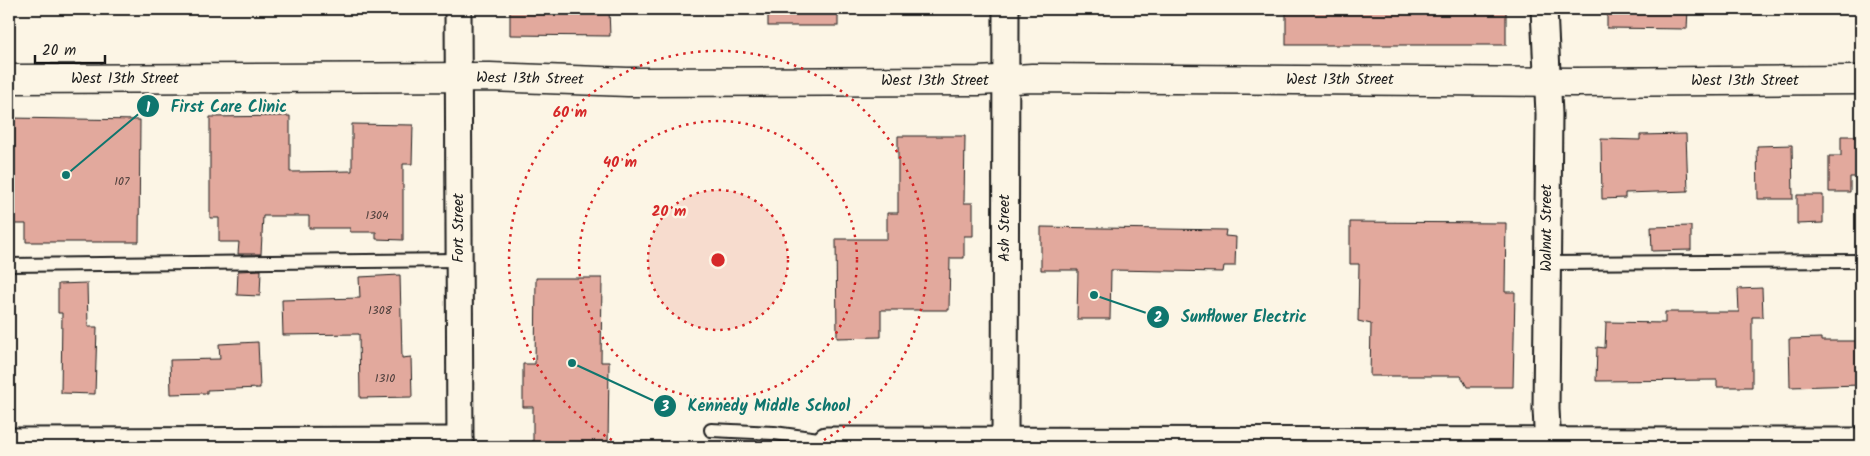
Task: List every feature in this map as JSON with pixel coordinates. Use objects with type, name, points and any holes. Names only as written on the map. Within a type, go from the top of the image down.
[{"type":"street","name":"Fort Street","points":[[458,9],[460,444]]},
{"type":"street","name":"Ash Street","points":[[1005,444],[1006,9]]},
{"type":"street","name":"Walnut Street","points":[[1544,9],[1549,114],[1546,409],[1548,444]]},
{"type":"street","name":"West 13th Street","points":[[9,79],[490,78],[628,82],[1006,80],[1051,78],[1546,82],[1861,80]]},
{"type":"street","points":[[826,440],[1005,444],[1083,440],[1548,444],[1861,441]]},
{"type":"street","points":[[9,441],[460,444]]},
{"type":"lane","points":[[9,265],[459,260]]},
{"type":"lane","points":[[1547,262],[1861,261]]},
{"type":"lane","points":[[710,430],[774,433],[826,440]]},
{"type":"building","points":[[510,9],[609,9],[610,36],[510,35]]},
{"type":"building","points":[[768,9],[838,9],[838,26],[768,26]]},
{"type":"building","points":[[1286,9],[1506,9],[1506,45],[1286,45]]},
{"type":"building","points":[[1607,9],[1688,9],[1687,29],[1607,28]]},
{"type":"building","points":[[290,116],[290,172],[352,171],[352,124],[413,125],[412,164],[403,164],[403,240],[376,239],[376,232],[350,232],[350,228],[309,228],[309,216],[263,216],[261,254],[238,254],[239,242],[219,242],[219,218],[210,218],[210,117]]},
{"type":"building","points":[[9,118],[140,120],[139,242],[26,242],[26,224],[9,224]]},
{"type":"building","points":[[1686,134],[1688,191],[1625,193],[1625,198],[1602,199],[1601,139],[1640,140],[1640,135]]},
{"type":"building","points":[[898,136],[965,136],[964,203],[973,203],[973,236],[964,236],[964,258],[950,258],[949,310],[881,310],[881,337],[837,338],[836,239],[887,239],[887,213],[898,213]]},
{"type":"building","points":[[1841,136],[1861,136],[1861,177],[1850,177],[1850,192],[1829,192],[1829,156],[1841,156]]},
{"type":"building","points":[[1792,145],[1793,199],[1758,199],[1757,146]]},
{"type":"building","points":[[1797,195],[1823,195],[1823,223],[1797,224]]},
{"type":"building","points":[[1350,222],[1506,223],[1505,292],[1515,292],[1513,387],[1467,387],[1461,376],[1370,376],[1371,324],[1358,321],[1359,264],[1350,264]]},
{"type":"building","points":[[1691,226],[1691,250],[1652,251],[1651,227]]},
{"type":"building","points":[[1041,227],[1226,230],[1225,236],[1236,237],[1235,266],[1224,266],[1223,272],[1111,270],[1110,319],[1077,319],[1078,270],[1041,270]]},
{"type":"building","points":[[261,270],[260,296],[237,295],[238,271]]},
{"type":"building","points":[[400,275],[402,358],[411,357],[412,397],[360,398],[359,334],[283,335],[282,300],[360,298],[359,277]]},
{"type":"building","points":[[536,278],[602,278],[601,362],[609,362],[608,447],[533,447],[533,407],[523,407],[523,364],[535,364]]},
{"type":"building","points":[[87,283],[88,327],[97,327],[95,394],[61,393],[62,313],[58,313],[58,284]]},
{"type":"building","points":[[1762,288],[1763,317],[1752,317],[1752,387],[1717,387],[1717,380],[1596,381],[1597,347],[1605,348],[1606,322],[1665,323],[1665,312],[1739,312],[1738,289]]},
{"type":"building","points":[[1821,338],[1821,341],[1861,341],[1861,385],[1790,387],[1789,339]]},
{"type":"building","points":[[258,342],[260,388],[207,390],[207,393],[171,394],[170,360],[220,359],[219,344]]},
{"type":"place","name":"First Care Clinic","points":[[66,175]]},
{"type":"place","name":"Sunflower Electric","points":[[1094,295]]},
{"type":"place","name":"Kennedy Middle School","points":[[572,363]]}]
